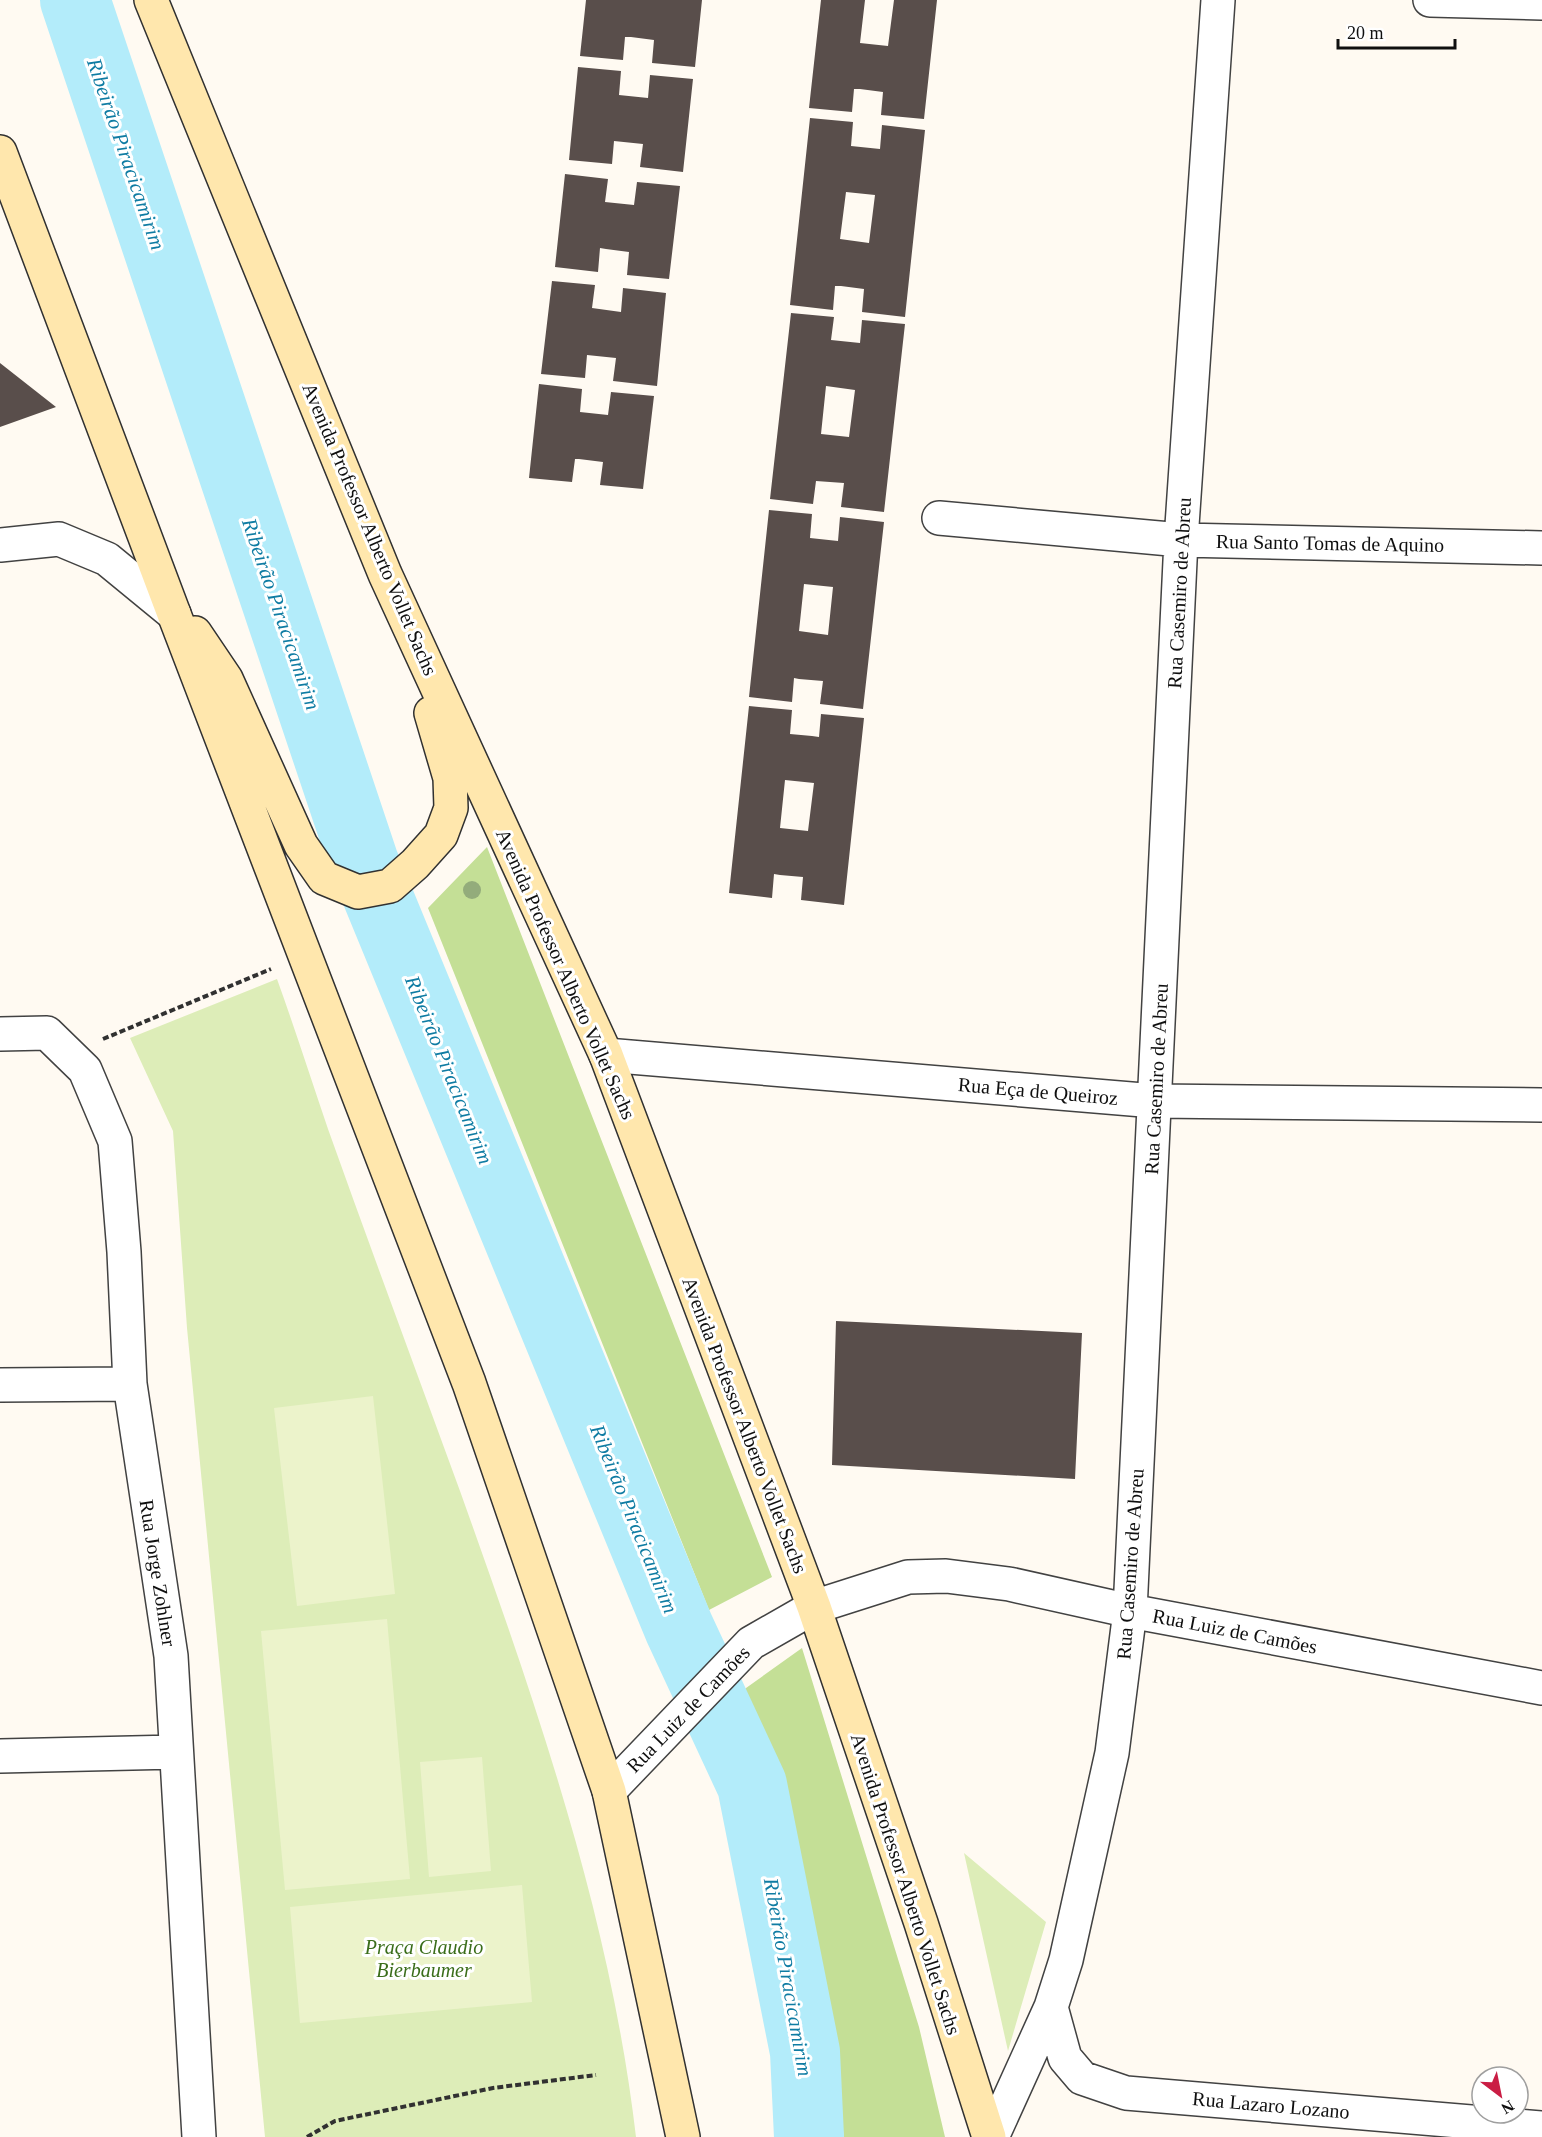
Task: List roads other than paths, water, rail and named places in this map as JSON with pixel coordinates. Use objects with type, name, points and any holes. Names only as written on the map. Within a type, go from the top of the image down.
[{"type":"main road","name":"Avenida Professor Alberto Vollet Sachs","points":[[151,0],[385,574],[606,1054],[814,1607],[921,1923],[990,2137]]},
{"type":"main road","points":[[0,152],[174,614],[470,1383],[609,1791],[683,2137]]},
{"type":"main road","points":[[174,614],[198,636],[226,679],[301,845],[324,878],[358,892],[390,886],[415,864],[441,835],[451,808],[450,778],[385,574]]},
{"type":"street","name":"Rua Casemiro de Abreu","points":[[990,2137],[1051,2007],[1066,1959],[1112,1753],[1130,1611],[1181,540],[1218,0]]},
{"type":"street","points":[[1430,0],[1542,3]]},
{"type":"street","name":"Rua Santo Tomas de Aquino","points":[[939,518],[1181,540],[1542,548]]},
{"type":"street","points":[[0,545],[59,539],[107,560],[174,614]]},
{"type":"street","name":"Rua Jorge Zohlner","points":[[0,1034],[57,1043],[85,1070],[115,1141],[124,1252],[130,1383],[171,1656],[199,2137]]},
{"type":"street","name":"Rua Eça de Queiroz","points":[[606,1054],[1155,1101],[1542,1105]]},
{"type":"street","points":[[0,1385],[130,1383]]},
{"type":"street","name":"Rua Luiz de Camões","points":[[609,1791],[751,1643],[814,1607],[908,1577],[946,1576],[1009,1584],[1130,1611],[1542,1688]]},
{"type":"street","points":[[0,1756],[176,1752]]},
{"type":"street","name":"Rua Lazaro Lozano","points":[[1051,2007],[1065,2058],[1082,2078],[1126,2093],[1542,2128]]},
{"type":"waterway","name":"Ribeirão Piracicamirim","points":[[75,0],[364,863],[679,1628],[752,1785],[805,2052],[809,2137]]},
{"type":"park label","name":"Praça Claudio Bierbaumer","points":[[424,1958]]}]
